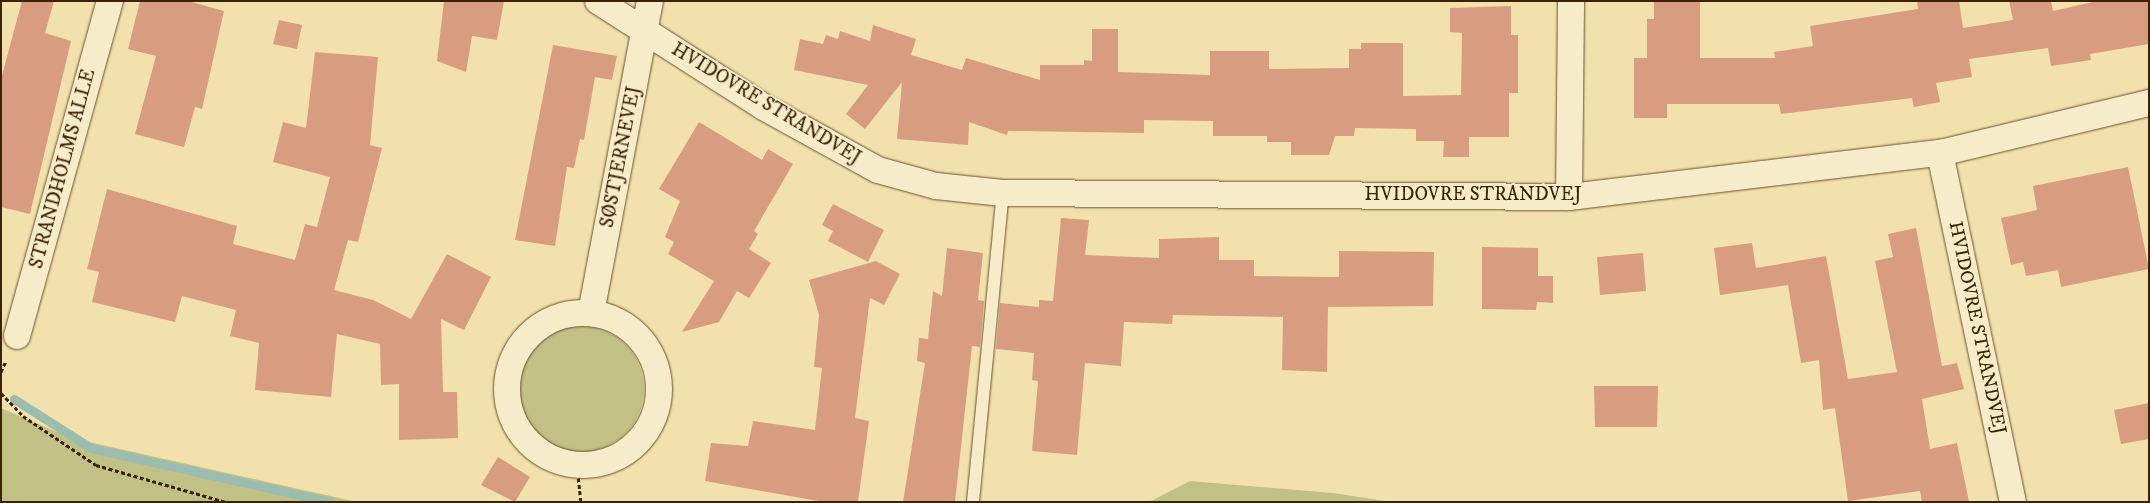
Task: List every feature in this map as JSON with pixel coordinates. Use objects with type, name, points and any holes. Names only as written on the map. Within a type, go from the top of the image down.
[{"type":"street","name":"STRANDHOLMS ALLE","points":[[17,336],[110,1]]},
{"type":"street","name":"HVIDOVRE STRANDVEJ","points":[[598,1],[762,106],[878,170],[936,186],[1003,193],[1569,197],[1940,153],[2149,103]]},
{"type":"street","name":"SØSTJERNEVEJ","points":[[591,313],[650,1]]},
{"type":"street","points":[[1569,197],[1571,1]]},
{"type":"street","name":"HVIDOVRE STRANDVEJ","points":[[1940,153],[2013,502]]},
{"type":"street","points":[[591,313],[634,332],[651,357],[659,394],[654,417],[642,438],[624,454],[601,463],[577,465],[554,459],[533,447],[511,413],[507,382],[517,352],[544,323],[567,314],[591,313]]},
{"type":"lane","points":[[973,502],[1003,193]]},
{"type":"path","points":[[1,393],[23,416],[96,464],[226,502]]},
{"type":"path","points":[[577,465],[581,502]]},
{"type":"shaded area","points":[[581,326],[605,331],[625,345],[639,365],[644,389],[639,413],[625,433],[605,447],[581,452],[557,447],[537,433],[523,413],[518,389],[523,365],[537,345],[557,331]]},
{"type":"shaded area","points":[[1,408],[71,438],[357,502],[1,502]]},
{"type":"shaded area","points":[[1190,481],[1333,493],[1392,502],[1149,502]]},
{"type":"building","points":[[22,1],[54,1],[45,33],[71,41],[30,214],[1,207],[1,79]]},
{"type":"building","points":[[140,1],[188,1],[224,11],[202,109],[195,107],[184,147],[135,134],[156,56],[128,49]]},
{"type":"building","points":[[444,1],[504,1],[497,40],[472,36],[466,72],[437,61]]},
{"type":"building","points":[[1654,1],[1700,1],[1700,58],[1775,58],[1774,52],[1813,46],[1810,26],[1918,9],[1917,1],[1959,1],[1963,28],[2013,20],[2009,1],[2051,1],[2053,11],[2097,1],[2149,1],[2149,44],[2090,54],[2091,60],[2051,66],[2048,48],[1969,59],[1972,77],[1936,83],[1940,102],[1914,107],[1912,98],[1781,114],[1779,104],[1667,104],[1667,118],[1634,118],[1634,58],[1647,58],[1647,19],[1654,19]]},
{"type":"building","points":[[1511,6],[1511,35],[1518,35],[1518,93],[1509,93],[1509,137],[1469,137],[1469,157],[1443,157],[1444,141],[1416,141],[1416,129],[1355,128],[1354,136],[1335,136],[1329,155],[1291,155],[1291,142],[1267,142],[1267,136],[1213,136],[1213,121],[1144,120],[1144,133],[1008,131],[1007,135],[969,122],[968,145],[897,139],[902,82],[865,129],[846,114],[868,85],[794,70],[800,39],[823,44],[826,35],[838,39],[840,31],[870,41],[873,25],[916,39],[911,55],[962,70],[966,58],[1040,80],[1040,65],[1084,65],[1084,60],[1092,61],[1092,29],[1118,29],[1118,72],[1210,75],[1210,51],[1269,51],[1269,69],[1349,68],[1349,49],[1361,49],[1361,43],[1403,43],[1403,96],[1461,95],[1462,33],[1450,32],[1450,8]]},
{"type":"building","points":[[279,20],[302,25],[297,49],[273,44]]},
{"type":"building","points":[[553,45],[617,56],[612,80],[595,77],[584,140],[580,139],[574,168],[567,167],[555,246],[515,240]]},
{"type":"building","points":[[315,52],[378,57],[370,145],[382,148],[358,242],[348,240],[334,290],[373,300],[411,319],[447,254],[491,277],[464,330],[441,319],[443,392],[457,392],[458,438],[399,440],[399,384],[381,385],[380,344],[337,334],[331,397],[255,390],[259,343],[230,336],[236,310],[182,296],[175,322],[92,302],[99,272],[87,269],[107,189],[237,226],[233,244],[295,260],[305,224],[317,227],[330,177],[273,162],[283,122],[306,128]]},
{"type":"building","points":[[699,122],[762,160],[768,149],[793,164],[754,231],[758,234],[749,249],[771,263],[749,298],[737,291],[719,322],[682,332],[714,281],[668,254],[674,242],[665,237],[680,201],[659,189]]},
{"type":"building","points":[[2128,167],[2149,269],[2061,287],[2058,270],[2026,276],[2023,262],[2011,265],[2001,218],[2037,210],[2033,186]]},
{"type":"building","points":[[833,204],[884,230],[868,262],[828,241],[833,231],[822,225]]},
{"type":"building","points":[[1061,218],[1089,220],[1085,255],[1159,258],[1159,239],[1219,237],[1219,260],[1254,260],[1254,276],[1339,277],[1339,251],[1434,252],[1433,306],[1328,307],[1327,372],[1282,370],[1283,317],[1173,315],[1172,324],[1124,322],[1121,366],[1085,363],[1077,455],[1032,451],[1038,381],[1032,380],[1034,353],[996,349],[1000,303],[1039,307],[1039,300],[1053,301]]},
{"type":"building","points":[[1916,228],[1942,366],[1957,363],[1964,389],[1922,399],[1930,449],[1957,443],[1969,502],[1922,502],[1920,491],[1848,501],[1835,408],[1823,410],[1819,360],[1801,363],[1788,285],[1720,295],[1714,248],[1752,243],[1756,268],[1826,256],[1848,379],[1897,372],[1875,261],[1893,257],[1888,234]]},
{"type":"building","points":[[1482,247],[1538,248],[1538,276],[1553,276],[1553,303],[1537,302],[1536,310],[1482,309]]},
{"type":"building","points":[[947,248],[983,253],[978,300],[984,301],[980,347],[972,346],[955,502],[903,502],[925,363],[917,361],[919,338],[928,339],[933,291],[942,296]]},
{"type":"building","points":[[1643,253],[1646,291],[1600,295],[1597,257]]},
{"type":"building","points":[[876,261],[900,274],[884,305],[870,298],[855,418],[869,421],[858,502],[824,502],[705,481],[711,443],[748,446],[753,421],[815,430],[822,368],[814,367],[819,315],[809,280]]},
{"type":"building","points":[[1594,386],[1658,386],[1657,427],[1595,427]]},
{"type":"building","points":[[2149,403],[2149,439],[2121,444],[2114,410]]},
{"type":"building","points":[[498,457],[530,477],[515,502],[481,485]]},
{"type":"waterway","points":[[14,399],[91,448],[331,502]]}]
